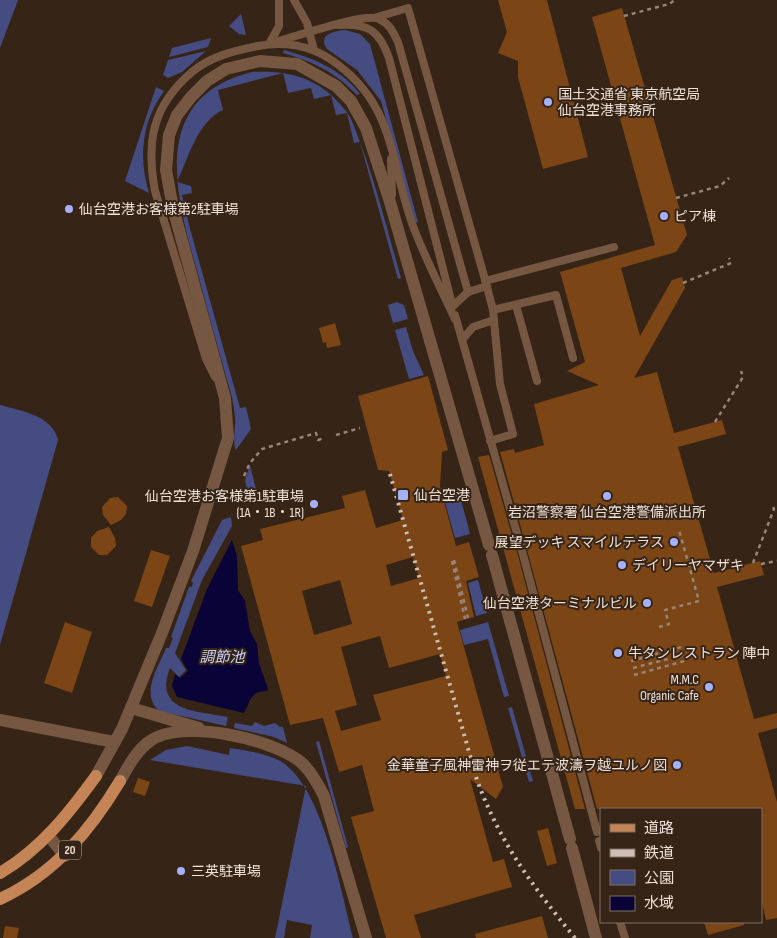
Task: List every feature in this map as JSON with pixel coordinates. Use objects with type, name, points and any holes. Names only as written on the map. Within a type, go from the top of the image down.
[{"type":"main road","name":"20","points":[[0,873],[36,847],[66,817],[96,776]]},
{"type":"main road","name":"20","points":[[0,899],[17,892],[65,856],[94,823],[120,781]]},
{"type":"street","points":[[96,776],[131,708],[193,551],[225,453],[228,438],[225,398],[173,208],[166,170],[169,135],[177,115],[191,97],[207,81],[226,70],[248,62],[285,62],[297,64],[318,74],[336,86],[351,101],[366,128],[393,213],[491,550],[596,938]]},
{"type":"street","points":[[131,708],[204,730],[271,745],[302,764],[314,776],[324,796],[366,938]]},
{"type":"street","points":[[0,720],[114,742]]},
{"type":"street","points":[[120,781],[132,760],[150,740],[167,734],[204,730]]},
{"type":"street","points":[[48,835],[65,856]]},
{"type":"lane","points":[[268,44],[279,26],[279,0]]},
{"type":"lane","points":[[294,0],[310,33],[314,50]]},
{"type":"lane","points":[[225,398],[206,359],[155,191],[150,164],[151,143],[158,116],[170,95],[193,71],[209,60],[228,53],[310,33],[338,24],[361,18],[377,17],[408,8],[493,310],[500,384],[514,434],[490,441]]},
{"type":"lane","points":[[377,17],[390,26],[398,42],[468,292]]},
{"type":"lane","points":[[338,24],[350,24],[370,29],[383,40],[456,319],[518,537]]},
{"type":"lane","points":[[268,44],[292,44],[314,50],[347,70],[361,84],[377,107],[413,226],[456,319]]},
{"type":"lane","points":[[390,145],[393,213]]},
{"type":"lane","points":[[453,306],[468,292],[486,284],[614,247]]},
{"type":"lane","points":[[493,310],[556,295],[573,358]]},
{"type":"lane","points":[[516,304],[537,380]]},
{"type":"lane","points":[[462,340],[473,327],[494,320]]},
{"type":"lane","points":[[520,547],[596,832]]},
{"type":"lane","points":[[620,923],[625,938]]},
{"type":"path","points":[[624,16],[669,4],[675,0]]},
{"type":"path","points":[[676,198],[720,186],[729,178]]},
{"type":"path","points":[[683,282],[731,263],[729,258]]},
{"type":"path","points":[[715,422],[743,377],[742,371]]},
{"type":"path","points":[[336,434],[360,428]]},
{"type":"path","points":[[244,476],[250,463],[262,449],[316,433],[318,440],[324,438]]},
{"type":"path","points":[[753,563],[774,509],[772,504]]},
{"type":"path","points":[[660,627],[670,624],[665,610],[699,601],[679,530]]},
{"type":"path","points":[[453,561],[467,619]]},
{"type":"path","points":[[761,564],[777,561]]},
{"type":"path","points":[[631,661],[685,646]]},
{"type":"path","points":[[633,668],[687,654]]},
{"type":"path","points":[[634,675],[688,660]]},
{"type":"green space","points":[[0,0],[18,0],[0,48]]},
{"type":"green space","points":[[241,14],[246,35],[239,34],[229,26]]},
{"type":"green space","points":[[345,30],[360,34],[370,44],[418,222],[415,223],[381,101],[357,70],[327,49],[324,44],[328,34]]},
{"type":"green space","points":[[211,38],[208,47],[169,57],[172,48]]},
{"type":"green space","points":[[284,50],[316,61],[335,71],[360,94],[357,95],[332,74],[305,60],[283,53]]},
{"type":"green space","points":[[206,51],[182,72],[168,78],[163,75],[168,60]]},
{"type":"green space","points":[[252,72],[282,73],[218,90],[223,110],[214,115],[200,131],[178,180],[177,154],[183,127],[196,104],[219,85]]},
{"type":"green space","points":[[283,73],[316,84],[331,95],[314,99],[311,88],[288,93]]},
{"type":"green space","points":[[156,87],[164,91],[151,115],[144,140],[143,153],[149,193],[125,181]]},
{"type":"green space","points":[[331,95],[336,100],[346,113],[336,115]]},
{"type":"green space","points":[[347,114],[360,142],[354,143]]},
{"type":"green space","points":[[360,142],[377,193],[401,278],[398,279]]},
{"type":"green space","points":[[178,182],[191,186],[192,193],[182,195],[189,225],[240,408],[246,407],[251,429],[236,450],[234,443],[235,417],[232,398],[182,214]]},
{"type":"green space","points":[[397,302],[404,305],[408,319],[393,323],[388,305]]},
{"type":"green space","points":[[406,327],[413,351],[424,375],[409,379],[395,330]]},
{"type":"green space","points":[[0,405],[35,415],[49,425],[55,432],[58,440],[0,645]]},
{"type":"green space","points":[[250,465],[258,497],[249,499],[245,480]]},
{"type":"green space","points":[[451,487],[460,496],[470,534],[455,538],[441,488]]},
{"type":"green space","points":[[231,517],[232,526],[202,580],[175,653],[186,670],[179,677],[170,668],[166,682],[168,693],[173,701],[181,707],[228,717],[226,726],[159,711],[151,696],[151,688],[152,680],[166,648],[169,648],[173,638],[171,637],[189,587],[192,587],[193,583],[191,581],[222,520]]},
{"type":"green space","points":[[478,580],[487,613],[476,616],[468,583]]},
{"type":"green space","points":[[488,622],[509,696],[504,697],[488,639],[464,645],[460,630]]},
{"type":"green space","points":[[512,707],[533,781],[529,782],[508,708]]},
{"type":"green space","points":[[255,722],[264,726],[275,723],[283,727],[287,743],[274,737],[234,728],[235,723],[252,726]]},
{"type":"green space","points":[[319,741],[348,847],[346,848],[316,742]]},
{"type":"green space","points":[[187,746],[229,755],[230,748],[270,756],[282,762],[296,775],[303,785],[150,760],[166,750]]},
{"type":"green space","points":[[305,789],[319,817],[328,842],[353,938],[310,938],[312,925],[287,920],[284,938],[275,938]]},
{"type":"water","name":"調節池","points":[[232,540],[237,556],[238,590],[245,601],[250,631],[257,644],[259,663],[268,689],[254,695],[244,713],[177,697],[172,686],[175,674],[180,678],[188,671],[181,659],[207,589]]},
{"type":"building","points":[[498,0],[547,0],[588,157],[543,169],[518,77],[518,61],[498,53],[507,32]]},
{"type":"building","name":"仙台空港ターミナルビル","points":[[622,8],[687,235],[676,252],[621,268],[640,336],[672,280],[682,277],[685,288],[634,378],[657,372],[674,433],[722,420],[726,434],[678,447],[714,573],[760,561],[764,575],[717,587],[754,719],[777,713],[777,728],[758,733],[777,802],[777,918],[766,920],[762,902],[762,808],[597,809],[526,546],[521,542],[523,535],[500,452],[514,449],[515,453],[544,445],[534,404],[599,385],[567,371],[585,362],[560,272],[655,245],[592,17]]},
{"type":"building","points":[[335,323],[341,345],[327,348],[326,342],[323,343],[319,328]]},
{"type":"building","points":[[428,376],[448,450],[442,452],[440,487],[456,546],[469,542],[479,577],[466,581],[474,617],[457,622],[503,787],[496,799],[470,779],[493,862],[504,859],[512,887],[414,915],[421,938],[386,938],[351,817],[374,811],[362,765],[339,772],[323,718],[290,725],[241,546],[263,540],[260,529],[345,508],[342,496],[365,490],[376,528],[403,520],[389,471],[378,470],[358,396]],"holes":[[[413,557],[419,578],[391,586],[386,565]],[[340,580],[352,624],[314,635],[302,591]],[[380,636],[389,668],[440,654],[446,676],[373,695],[381,720],[341,731],[335,711],[357,705],[341,647]]]},
{"type":"building","points":[[489,455],[513,539],[518,542],[516,548],[585,809],[575,809],[478,457]]},
{"type":"building","points":[[118,497],[127,506],[126,514],[121,520],[111,525],[103,515],[102,507],[110,498]]},
{"type":"building","points":[[109,527],[115,538],[116,546],[107,555],[99,555],[91,547],[91,538],[97,531]]},
{"type":"building","points":[[151,550],[170,556],[152,607],[134,601]]},
{"type":"building","points":[[65,622],[92,632],[72,693],[44,683]]},
{"type":"building","points":[[138,778],[150,782],[145,796],[133,792]]},
{"type":"building","points":[[548,828],[557,863],[547,866],[537,831]]},
{"type":"building","points":[[542,916],[548,938],[476,938],[475,934]]},
{"type":"building","points":[[704,923],[744,923],[744,925],[708,935]]},
{"type":"building","points":[[5,926],[19,928],[17,938],[3,938]]},
{"type":"railway","points":[[390,474],[477,780],[486,803],[496,825],[519,864],[575,938]]},
{"type":"place","name":"国土交通省 東京航空局 仙台空港事務所","points":[[548,102]]},
{"type":"place","name":"仙台空港お客様第2駐車場","points":[[69,209]]},
{"type":"place","name":"ピア棟","points":[[664,216]]},
{"type":"place","name":"仙台空港","points":[[403,495]]},
{"type":"place","name":"岩沼警察署 仙台空港警備派出所","points":[[607,496]]},
{"type":"place","name":"仙台空港お客様第1駐車場 (1A・1B・1R)","points":[[314,504]]},
{"type":"place","name":"展望デッキ スマイルテラス","points":[[674,542]]},
{"type":"place","name":"デイリーヤマザキ","points":[[622,565]]},
{"type":"place","name":"仙台空港ターミナルビル","points":[[647,603]]},
{"type":"place","name":"牛タンレストラン 陣中","points":[[618,653]]},
{"type":"place","name":"M.M.C Organic Cafe","points":[[709,687]]},
{"type":"place","name":"金華童子風神雷神ヲ従エテ波濤ヲ越ユルノ図","points":[[677,765]]},
{"type":"place","name":"三英駐車場","points":[[181,871]]}]
